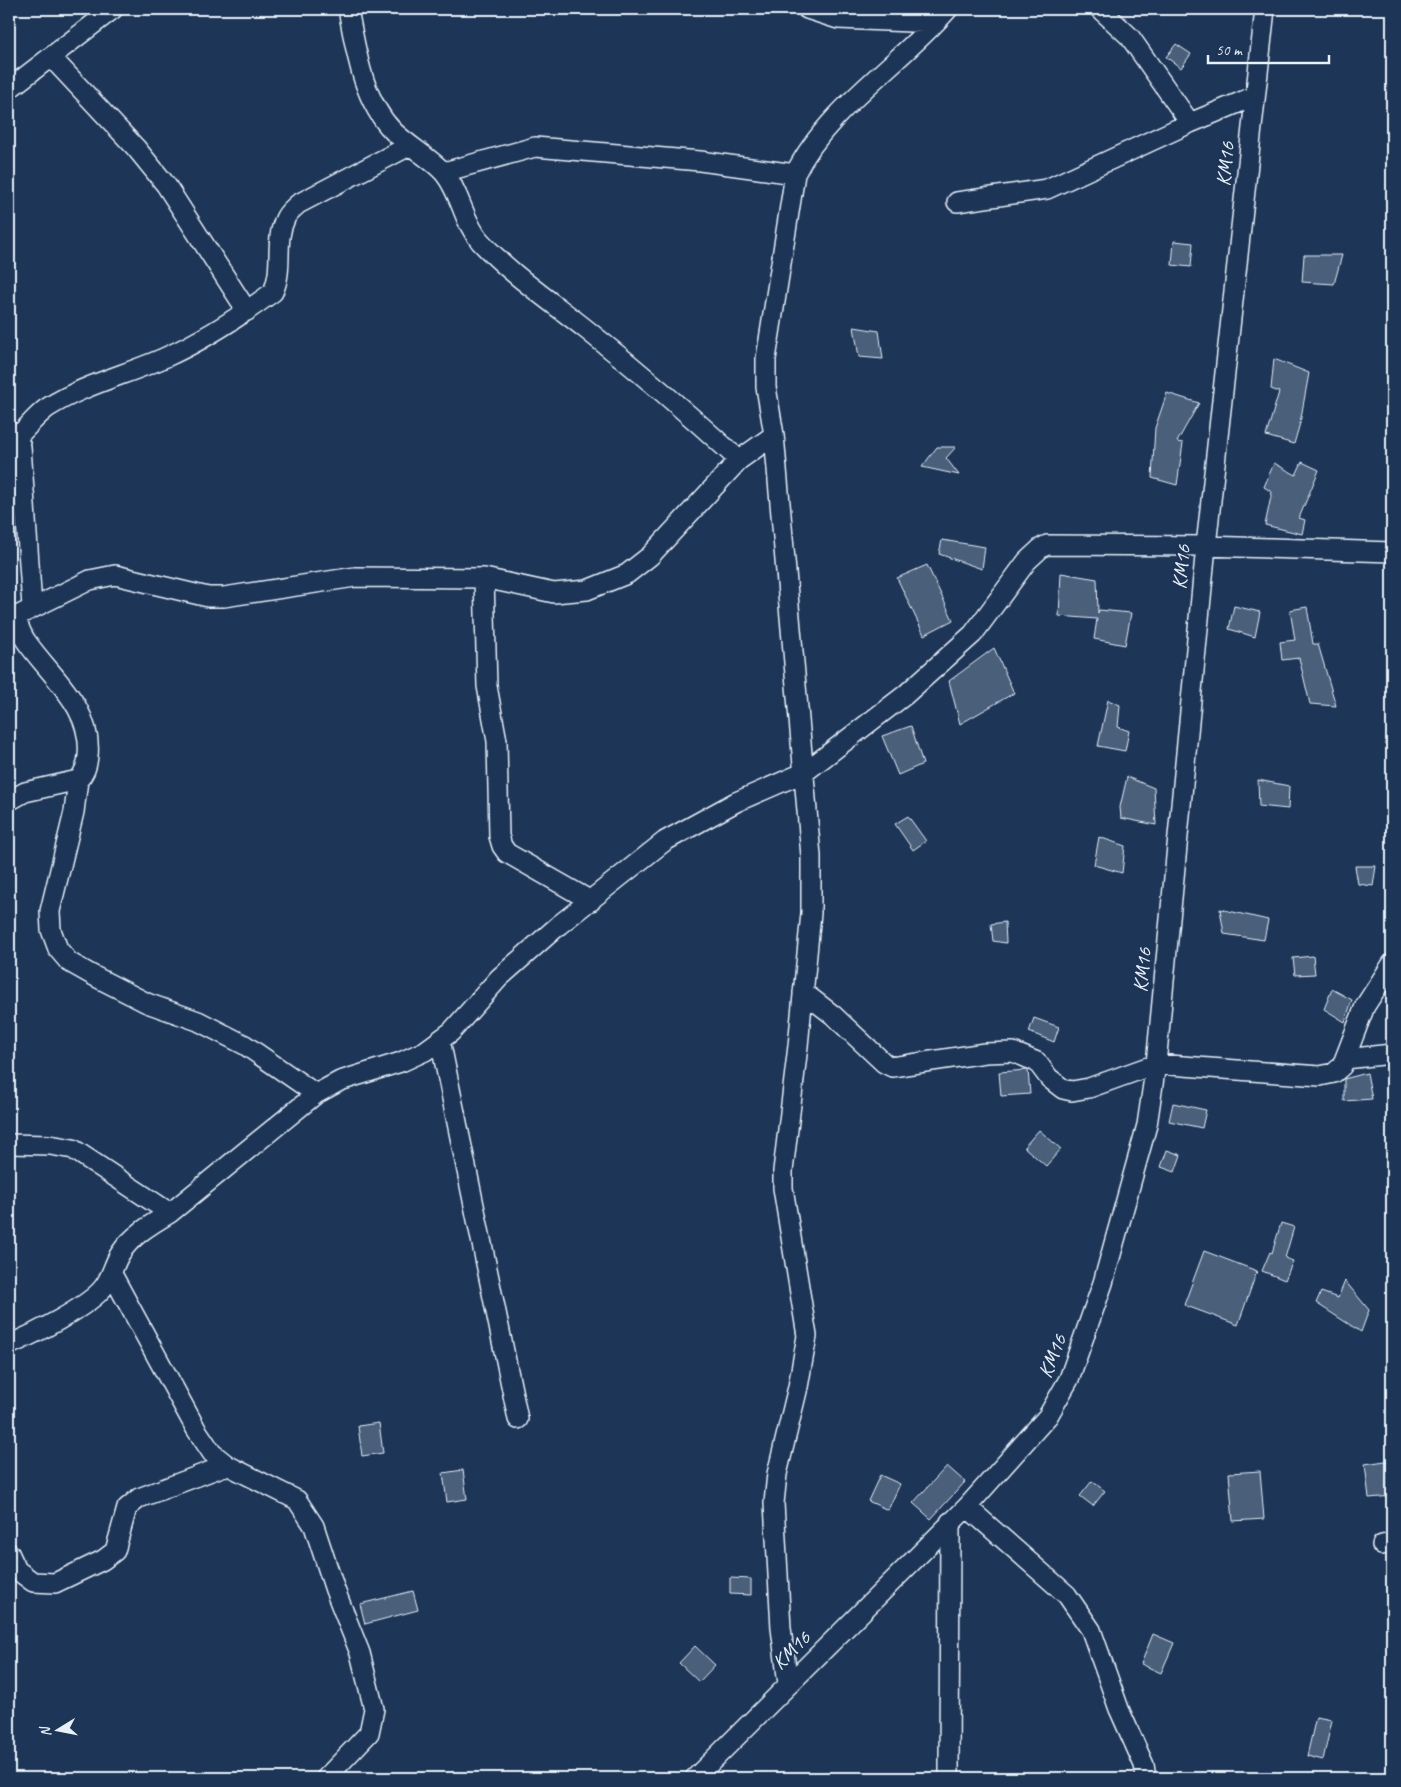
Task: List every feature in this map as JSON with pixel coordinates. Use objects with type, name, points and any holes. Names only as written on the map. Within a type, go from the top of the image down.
[{"type":"street","points":[[9,89],[113,9]]},
{"type":"street","points":[[348,9],[361,72],[378,110],[392,129],[409,146],[444,172],[450,181],[463,214],[480,240],[527,283],[648,379],[739,460]]},
{"type":"street","points":[[807,9],[838,19],[942,16]]},
{"type":"street","points":[[1100,9],[1130,37],[1190,123]]},
{"type":"street","name":"KM16","points":[[695,1778],[967,1507],[1048,1416],[1069,1379],[1103,1283],[1148,1125],[1156,1064],[1206,546],[1265,9]]},
{"type":"street","points":[[788,1684],[781,1628],[774,1503],[776,1474],[798,1387],[807,1336],[783,1188],[782,1170],[811,913],[811,856],[774,435],[766,387],[766,359],[795,174],[806,152],[866,87],[942,16]]},
{"type":"street","points":[[51,57],[136,148],[166,185],[248,311]]},
{"type":"street","points":[[957,202],[1047,189],[1190,123],[1255,96]]},
{"type":"street","points":[[32,607],[23,458],[13,434],[46,409],[91,384],[164,358],[196,343],[248,311],[273,292],[278,282],[282,228],[285,217],[291,210],[315,194],[409,146]]},
{"type":"street","points":[[444,172],[535,147],[700,161],[795,174]]},
{"type":"street","points":[[316,1094],[245,1045],[198,1021],[147,1003],[92,975],[69,962],[58,949],[51,930],[50,911],[74,812],[78,780],[85,769],[89,740],[81,714],[67,692],[24,639],[12,618],[90,580],[115,575],[208,597],[224,597],[355,578],[484,578],[554,594],[587,590],[627,574],[650,556],[739,460],[774,435]]},
{"type":"street","points":[[9,1345],[34,1334],[74,1310],[102,1290],[112,1274],[120,1253],[147,1227],[170,1213],[316,1094],[340,1081],[401,1062],[425,1051],[451,1032],[499,978],[559,925],[665,841],[736,802],[804,772],[905,695],[973,634],[1027,561],[1040,548],[1047,545],[1206,546],[1392,552]]},
{"type":"street","points":[[484,578],[487,686],[496,741],[499,836],[502,846],[507,853],[590,901]]},
{"type":"street","points":[[9,801],[25,792],[78,780]]},
{"type":"street","points":[[803,992],[833,1014],[884,1064],[892,1067],[986,1053],[1013,1052],[1037,1062],[1049,1078],[1063,1089],[1072,1091],[1089,1088],[1156,1064],[1320,1076],[1334,1073],[1342,1066],[1365,1006],[1392,964]]},
{"type":"street","points":[[440,1040],[518,1420]]},
{"type":"street","points":[[1345,1059],[1392,1054]]},
{"type":"street","points":[[9,1144],[50,1145],[73,1149],[170,1213]]},
{"type":"street","points":[[112,1274],[196,1429],[212,1453],[227,1465],[297,1500],[314,1526],[335,1590],[360,1653],[374,1709],[372,1724],[361,1743],[326,1778]]},
{"type":"street","points":[[9,1553],[17,1570],[33,1582],[55,1583],[103,1560],[114,1551],[127,1508],[139,1498],[227,1465]]},
{"type":"street","points":[[967,1507],[1044,1573],[1067,1595],[1081,1616],[1090,1630],[1119,1709],[1144,1765],[1146,1778]]},
{"type":"street","points":[[949,1778],[950,1522]]},
{"type":"building","points":[[1176,44],[1191,54],[1181,68],[1166,57]]},
{"type":"building","points":[[1174,241],[1193,243],[1191,267],[1172,265]]},
{"type":"building","points":[[1304,255],[1342,255],[1334,284],[1302,282]]},
{"type":"building","points":[[854,327],[879,331],[883,359],[859,357]]},
{"type":"building","points":[[1274,359],[1309,373],[1300,423],[1294,444],[1266,436],[1279,392],[1271,389]]},
{"type":"building","points":[[1167,393],[1199,403],[1177,442],[1183,443],[1177,485],[1152,478],[1155,428]]},
{"type":"building","points":[[937,447],[956,447],[946,458],[959,475],[922,467]]},
{"type":"building","points":[[1302,462],[1319,470],[1299,518],[1305,520],[1302,534],[1265,525],[1272,492],[1264,487],[1274,463],[1296,475]]},
{"type":"building","points":[[942,540],[985,547],[982,569],[939,554]]},
{"type":"building","points":[[927,565],[953,620],[924,635],[897,578]]},
{"type":"building","points":[[1061,573],[1097,579],[1098,613],[1099,610],[1131,613],[1125,645],[1094,639],[1097,619],[1059,616]]},
{"type":"building","points":[[1234,606],[1260,612],[1255,637],[1229,629]]},
{"type":"building","points":[[1307,607],[1313,644],[1318,644],[1336,706],[1310,704],[1299,658],[1282,660],[1280,642],[1295,640],[1290,610]]},
{"type":"building","points":[[994,648],[1014,693],[960,724],[949,681]]},
{"type":"building","points":[[1108,700],[1120,705],[1118,727],[1129,731],[1125,751],[1098,746]]},
{"type":"building","points":[[911,726],[923,764],[898,775],[882,736]]},
{"type":"building","points":[[1127,777],[1154,788],[1156,825],[1121,818],[1120,807]]},
{"type":"building","points":[[1258,780],[1289,786],[1288,809],[1259,806]]},
{"type":"building","points":[[908,816],[926,841],[913,850],[895,824]]},
{"type":"building","points":[[1099,837],[1125,846],[1122,873],[1094,865]]},
{"type":"building","points":[[1355,866],[1376,866],[1373,886],[1358,884]]},
{"type":"building","points":[[1220,909],[1268,920],[1264,940],[1224,934]]},
{"type":"building","points":[[1005,922],[1006,943],[993,941],[991,924]]},
{"type":"building","points":[[1313,956],[1315,974],[1295,975],[1293,958]]},
{"type":"building","points":[[1332,989],[1352,1000],[1345,1022],[1324,1009]]},
{"type":"building","points":[[1034,1018],[1059,1027],[1054,1042],[1029,1032]]},
{"type":"building","points":[[1028,1070],[1030,1094],[1001,1096],[999,1072]]},
{"type":"building","points":[[1367,1073],[1372,1099],[1344,1101],[1344,1079]]},
{"type":"building","points":[[1173,1103],[1206,1110],[1202,1128],[1169,1121]]},
{"type":"building","points":[[1039,1130],[1061,1149],[1046,1166],[1024,1147]]},
{"type":"building","points":[[1167,1150],[1181,1155],[1175,1172],[1161,1167]]},
{"type":"building","points":[[1281,1223],[1294,1227],[1285,1258],[1293,1261],[1285,1280],[1262,1271],[1270,1252],[1272,1253]]},
{"type":"building","points":[[1204,1251],[1257,1271],[1238,1325],[1184,1305]]},
{"type":"building","points":[[1345,1281],[1369,1310],[1361,1332],[1316,1303],[1321,1292],[1338,1298]]},
{"type":"building","points":[[379,1423],[383,1453],[362,1456],[358,1426]]},
{"type":"building","points":[[1392,1460],[1392,1496],[1369,1498],[1365,1464]]},
{"type":"building","points":[[947,1466],[965,1482],[931,1519],[913,1503]]},
{"type":"building","points":[[463,1470],[467,1499],[447,1502],[443,1473]]},
{"type":"building","points":[[1260,1471],[1264,1519],[1233,1521],[1229,1473]]},
{"type":"building","points":[[880,1475],[900,1484],[888,1510],[868,1501]]},
{"type":"building","points":[[1092,1481],[1105,1491],[1093,1506],[1080,1496]]},
{"type":"building","points":[[730,1578],[751,1579],[751,1595],[730,1594]]},
{"type":"building","points":[[413,1591],[418,1610],[365,1624],[360,1604]]},
{"type":"building","points":[[1153,1634],[1174,1643],[1161,1673],[1141,1664]]},
{"type":"building","points":[[695,1646],[715,1665],[699,1682],[679,1663]]},
{"type":"building","points":[[1316,1717],[1332,1720],[1323,1760],[1307,1756]]}]
